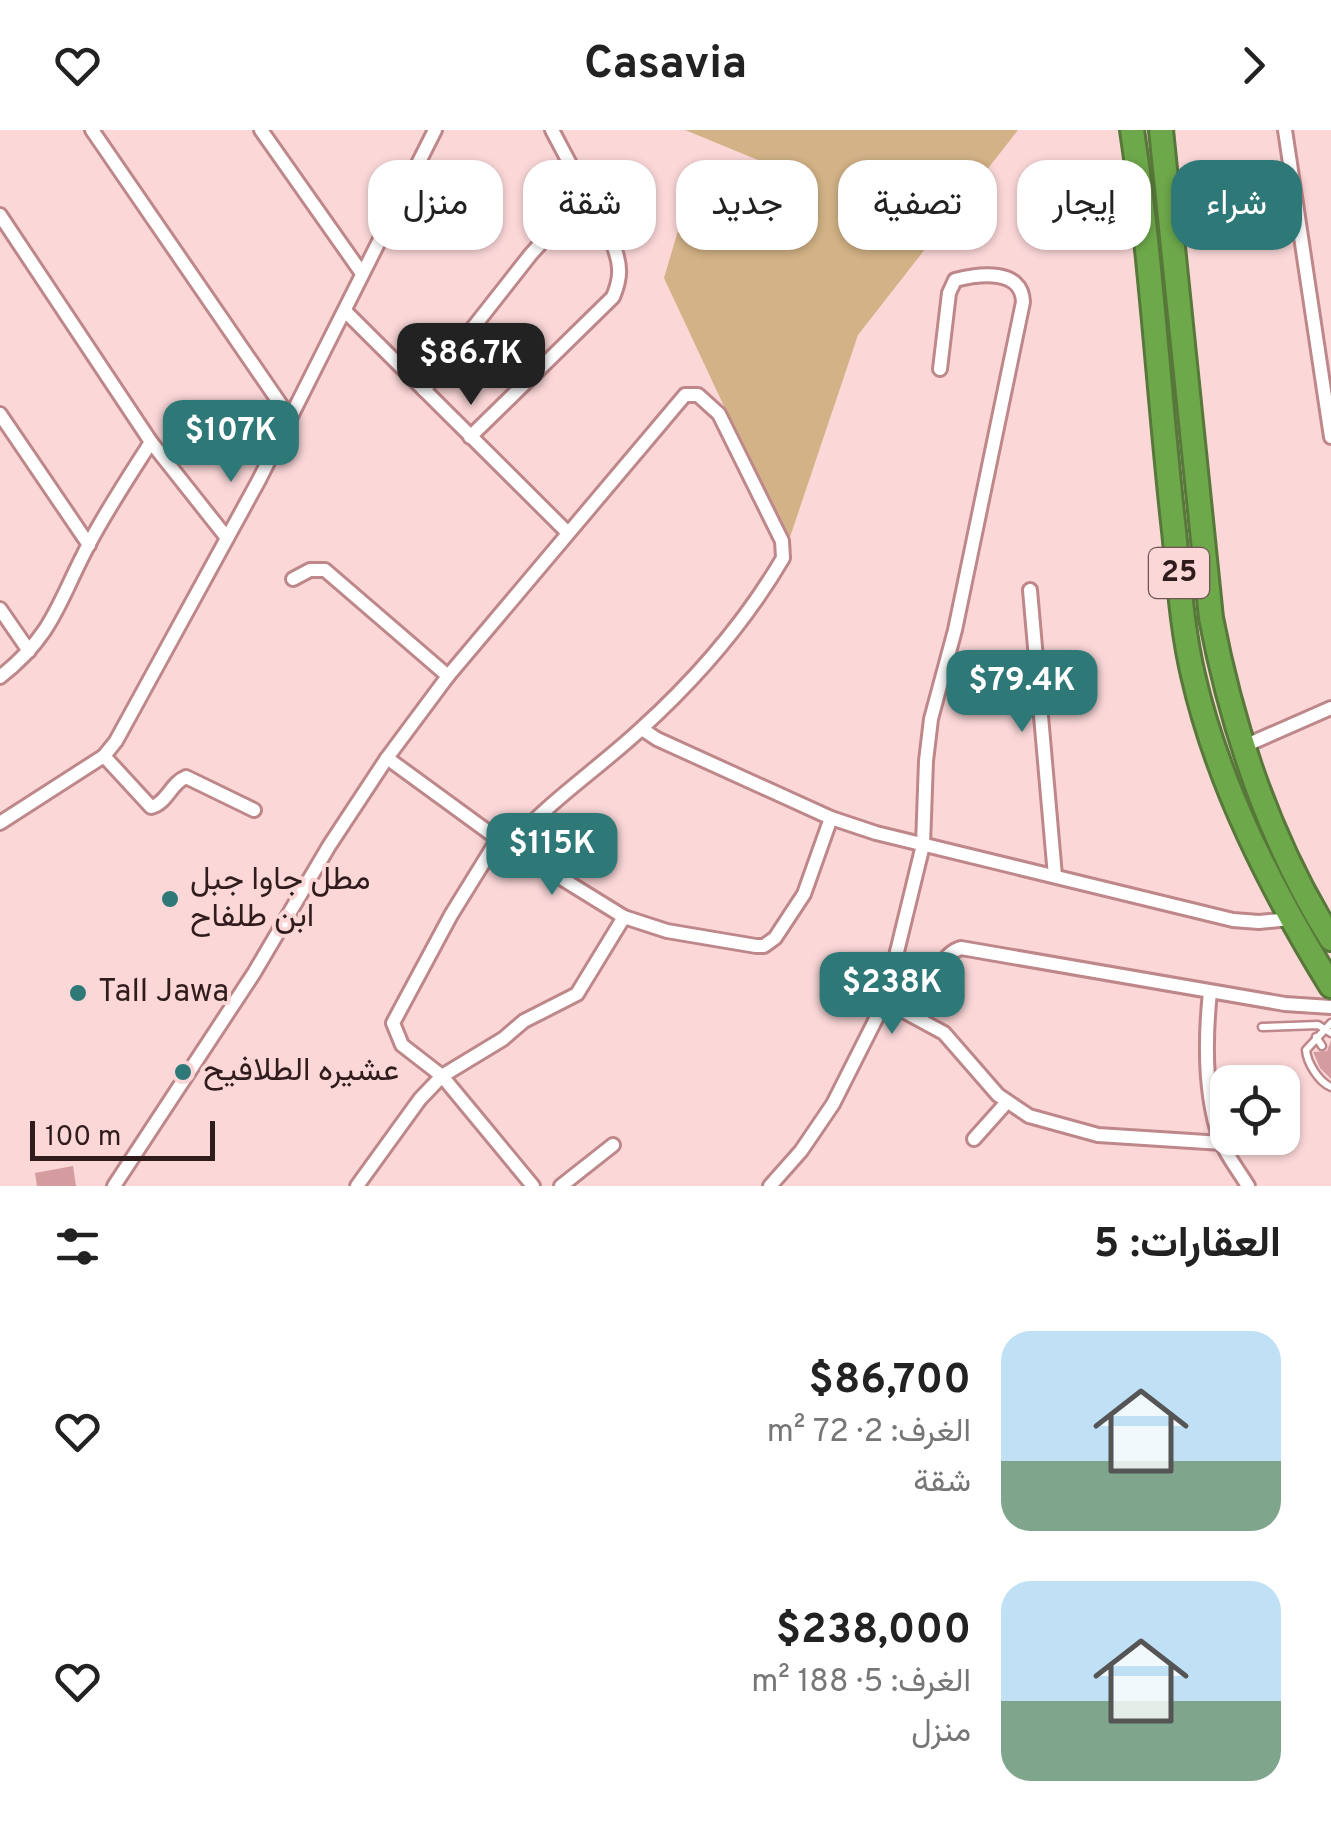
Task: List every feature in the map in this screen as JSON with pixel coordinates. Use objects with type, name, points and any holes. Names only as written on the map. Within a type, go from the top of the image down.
[{"type":"highway","name":"25","points":[[1132,130],[1192,672],[1219,761],[1290,919],[1331,986]]},
{"type":"highway","name":"25","points":[[1161,130],[1211,618],[1242,747],[1272,828],[1331,939]]},
{"type":"street","points":[[92,130],[290,418]]},
{"type":"street","points":[[261,130],[361,272]]},
{"type":"street","points":[[552,130],[567,160]]},
{"type":"street","points":[[1285,130],[1331,437]]},
{"type":"street","points":[[3,816],[104,756],[124,726],[346,312],[361,272],[432,132]]},
{"type":"street","points":[[0,215],[151,442],[227,538]]},
{"type":"street","points":[[424,390],[534,250]]},
{"type":"street","points":[[470,437],[613,297],[620,274],[613,250]]},
{"type":"street","points":[[770,1186],[833,1104],[885,1001],[923,844],[932,719],[955,630],[1022,302],[1022,290],[1016,282],[991,275],[955,280],[949,292],[940,369]]},
{"type":"street","points":[[346,312],[568,532]]},
{"type":"street","points":[[114,1186],[254,972],[328,846],[448,676],[685,395],[698,396],[719,414],[782,541],[785,551],[778,568],[725,642],[642,729],[504,843],[450,914],[393,1024],[402,1045],[442,1076],[532,1186]]},
{"type":"street","points":[[0,414],[88,545]]},
{"type":"street","points":[[0,677],[29,651],[54,619],[88,545],[151,442]]},
{"type":"street","points":[[292,578],[310,570],[324,570],[448,676]]},
{"type":"street","points":[[1030,590],[1055,876]]},
{"type":"street","points":[[0,609],[29,651]]},
{"type":"street","points":[[1242,747],[1331,708]]},
{"type":"street","points":[[642,729],[831,818],[876,834],[1232,920],[1290,919]]},
{"type":"street","points":[[104,756],[151,807],[160,804],[177,782],[186,778],[254,810]]},
{"type":"street","points":[[388,758],[504,843],[624,917],[667,931],[756,946],[768,944],[804,894],[831,818]]},
{"type":"street","points":[[357,1186],[420,1099],[442,1076],[503,1039],[524,1021],[578,994],[624,917]]},
{"type":"street","points":[[920,1019],[942,962],[960,948],[1285,1004],[1331,1007]]},
{"type":"street","points":[[1210,992],[1210,1085]]},
{"type":"street","points":[[885,1001],[954,1042],[1006,1102],[1029,1116],[1079,1132],[1210,1142]]},
{"type":"street","points":[[974,1138],[1006,1102]]},
{"type":"street","points":[[561,1186],[613,1145]]},
{"type":"street","points":[[1229,1155],[1248,1186]]},
{"type":"lane","points":[[1262,1027],[1329,1028]]},
{"type":"lane","points":[[1329,1028],[1308,1045],[1306,1056],[1324,1084],[1331,1087]]},
{"type":"lane","points":[[1316,1037],[1322,1046]]},
{"type":"shaded area","points":[[685,130],[1018,130],[995,160],[838,160],[838,250],[924,250],[858,335],[788,543],[664,278],[676,237],[676,250],[818,250],[818,160],[758,160]]},
{"type":"building","points":[[1331,1040],[1331,1079],[1320,1068],[1313,1052],[1327,1051]]},
{"type":"building","points":[[73,1166],[76,1186],[37,1186],[35,1173]]},
{"type":"place","name":"مطل جاوا جبل ابن طلفاح","points":[[170,899]]},
{"type":"place","name":"Tall Jawa","points":[[78,993]]},
{"type":"place","name":"عشيره الطلافيح","points":[[183,1072]]}]
